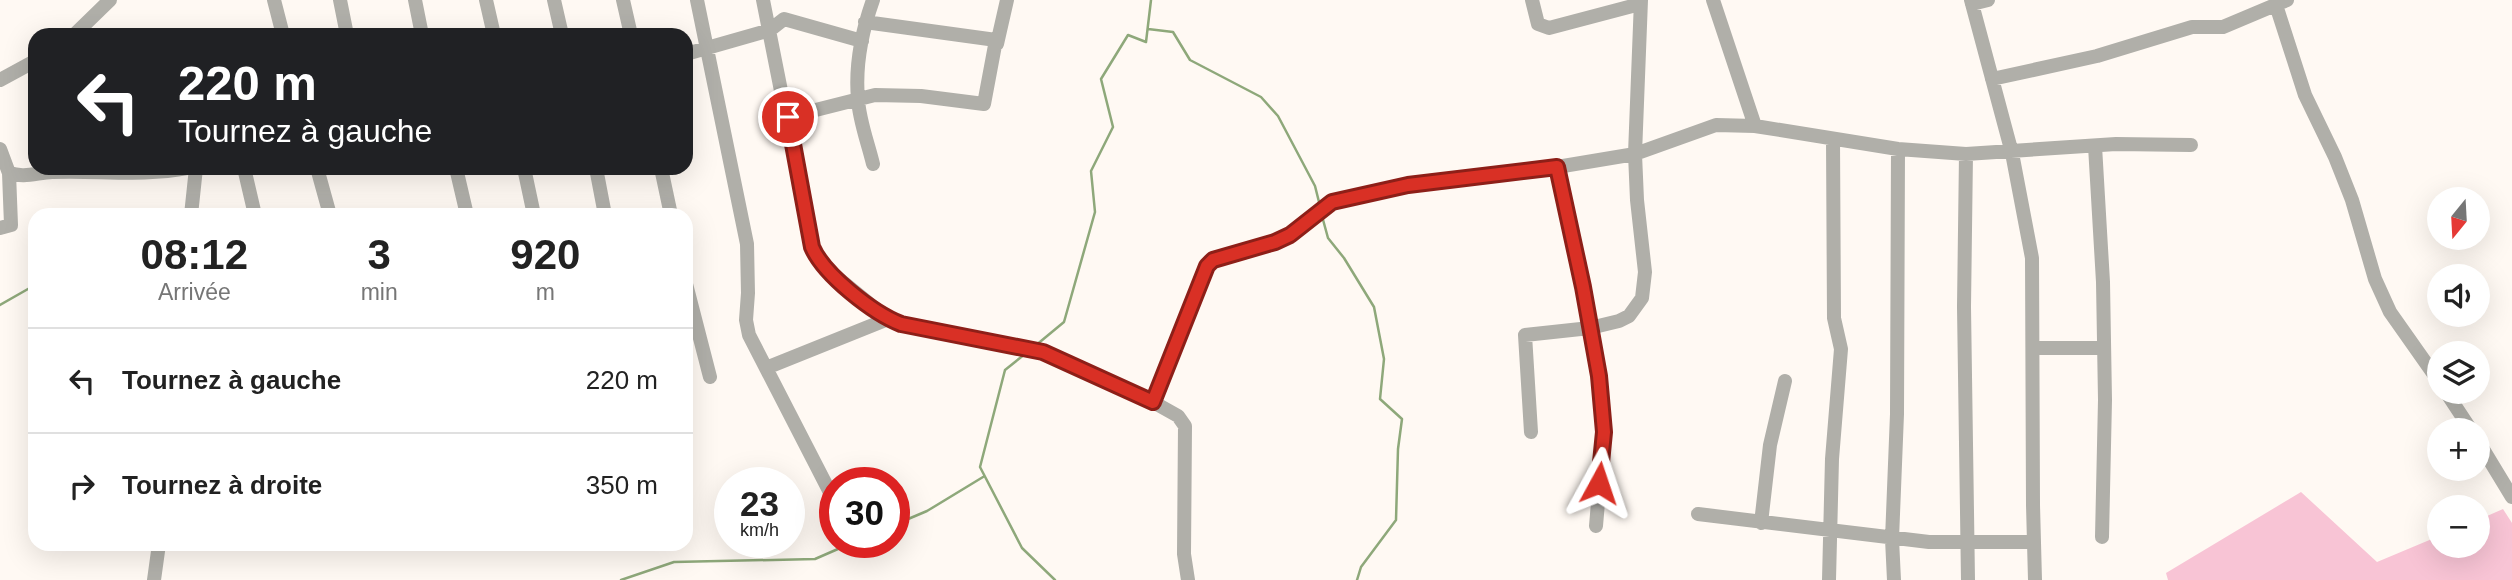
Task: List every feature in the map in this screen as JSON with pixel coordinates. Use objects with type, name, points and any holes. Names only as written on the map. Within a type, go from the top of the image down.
[{"type":"street","points":[[274,0],[281,28]]},
{"type":"street","points":[[340,0],[346,28]]},
{"type":"street","points":[[415,0],[421,28]]},
{"type":"street","points":[[486,0],[492,28]]},
{"type":"street","points":[[554,0],[560,28]]},
{"type":"street","points":[[623,0],[629,28]]},
{"type":"street","points":[[697,0],[747,244],[746,320],[749,335],[819,471]]},
{"type":"street","points":[[763,0],[812,247],[823,266],[888,319],[918,328],[1043,352],[1178,416],[1185,426],[1184,554],[1188,580]]},
{"type":"street","points":[[873,0],[862,41],[858,98],[873,164]]},
{"type":"street","points":[[788,117],[875,95],[921,96],[984,104],[1007,0]]},
{"type":"street","points":[[1531,432],[1525,335],[1590,328],[1629,316],[1637,308],[1645,286],[1635,154],[1641,2],[1549,27],[1538,24],[1532,0]]},
{"type":"street","points":[[1713,0],[1755,126]]},
{"type":"street","points":[[1988,0],[1972,2],[2012,153],[2032,258],[2035,580]]},
{"type":"street","points":[[81,28],[109,1]]},
{"type":"street","points":[[1993,79],[2097,56],[2192,27],[2223,27],[2281,2],[2305,96],[2335,157],[2352,200],[2375,279],[2390,312],[2427,365]]},
{"type":"street","points":[[693,52],[771,30],[784,19],[862,41]]},
{"type":"street","points":[[865,22],[993,39],[998,44]]},
{"type":"street","points":[[0,80],[28,65]]},
{"type":"street","points":[[1153,402],[1207,266],[1213,260],[1290,235],[1332,202],[1408,185],[1557,167],[1635,154],[1716,125],[1755,126],[1898,149],[1966,154],[2095,146],[2191,145]]},
{"type":"street","points":[[1829,580],[1832,459],[1841,349],[1834,326],[1833,140]]},
{"type":"street","points":[[2095,146],[2103,282],[2102,537]]},
{"type":"street","points":[[0,149],[9,173],[10,225],[0,228]]},
{"type":"street","points":[[1894,580],[1892,539],[1897,414],[1898,149]]},
{"type":"street","points":[[1966,154],[1968,580]]},
{"type":"street","points":[[1557,167],[1599,376],[1604,432],[1596,526]]},
{"type":"street","points":[[9,173],[20,177],[33,175]]},
{"type":"street","points":[[192,208],[195,175]]},
{"type":"street","points":[[246,175],[253,208]]},
{"type":"street","points":[[319,175],[328,208]]},
{"type":"street","points":[[458,175],[465,208]]},
{"type":"street","points":[[525,175],[533,208]]},
{"type":"street","points":[[597,175],[604,208]]},
{"type":"street","points":[[662,175],[670,208]]},
{"type":"street","points":[[693,311],[710,377]]},
{"type":"street","points":[[766,368],[888,319]]},
{"type":"street","points":[[2034,348],[2104,348]]},
{"type":"street","points":[[1761,523],[1770,445],[1785,380]]},
{"type":"street","points":[[2490,461],[2512,497]]},
{"type":"street","points":[[1698,514],[1892,539],[1967,543],[2034,542]]},
{"type":"street","points":[[153,580],[158,551]]},
{"type":"shaded area","points":[[2301,492],[2377,562],[2427,541],[2427,558],[2490,558],[2490,515],[2503,509],[2512,523],[2512,580],[2168,580],[2166,573]]},
{"type":"waterway","points":[[1035,346],[1064,322],[1095,212],[1091,171],[1113,127],[1101,79],[1128,35],[1146,42],[1151,0]]},
{"type":"waterway","points":[[1148,29],[1173,32],[1190,60],[1261,97],[1278,116],[1315,186],[1320,206]]},
{"type":"waterway","points":[[1322,216],[1328,238],[1344,258],[1374,307],[1384,359],[1380,399],[1402,419],[1398,449],[1396,520],[1361,567],[1357,580]]},
{"type":"waterway","points":[[0,305],[28,289]]},
{"type":"waterway","points":[[1025,354],[1005,370],[980,467],[1022,548],[1055,580]]},
{"type":"waterway","points":[[910,518],[983,477]]},
{"type":"waterway","points":[[621,580],[674,562],[819,557]]},
{"type":"route","points":[[788,117],[812,247],[823,266],[888,319],[901,324],[1043,352],[1153,402],[1207,266],[1213,260],[1290,235],[1332,202],[1408,185],[1557,167],[1599,376],[1604,432],[1599,483]]}]
